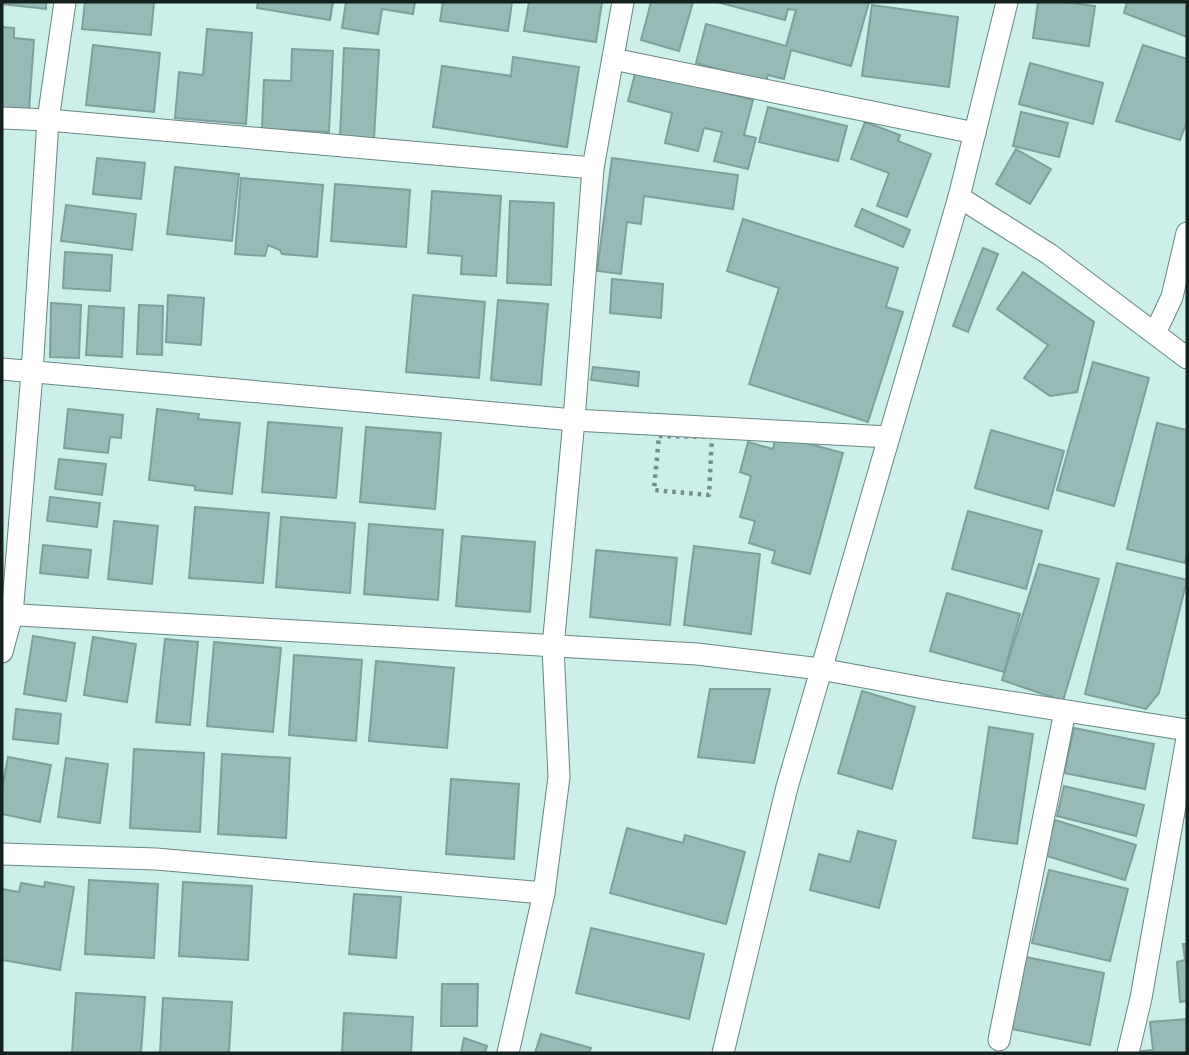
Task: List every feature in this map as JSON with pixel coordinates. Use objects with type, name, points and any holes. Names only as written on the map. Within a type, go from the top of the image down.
[{"type":"street","points":[[2,652],[32,373],[48,120],[65,2]]},
{"type":"street","points":[[508,1053],[544,893],[559,777],[554,647],[593,168],[623,2]]},
{"type":"street","points":[[723,1053],[787,788],[959,197],[1007,2]]},
{"type":"street","points":[[613,58],[975,133]]},
{"type":"street","points":[[2,118],[593,168]]},
{"type":"street","points":[[959,197],[1049,254],[1187,358]]},
{"type":"street","points":[[1155,333],[1172,297],[1187,233]]},
{"type":"street","points":[[2,369],[574,420],[889,437]]},
{"type":"street","points":[[7,614],[697,654],[820,669],[1187,730]]},
{"type":"street","points":[[999,1040],[1065,710]]},
{"type":"street","points":[[1128,1053],[1142,998],[1187,738]]},
{"type":"street","points":[[2,854],[156,859],[544,893]]},
{"type":"path","points":[[659,436],[712,437],[709,495],[654,490],[659,436]]},
{"type":"building","points":[[46,2],[46,9],[2,4]]},
{"type":"building","points":[[85,2],[154,2],[151,35],[82,29]]},
{"type":"building","points":[[258,2],[333,2],[330,20],[257,8]]},
{"type":"building","points":[[346,2],[415,2],[413,14],[382,9],[378,34],[342,28]]},
{"type":"building","points":[[443,2],[512,2],[508,31],[440,21]]},
{"type":"building","points":[[529,2],[602,2],[596,42],[524,31]]},
{"type":"building","points":[[651,2],[693,2],[679,51],[641,40]]},
{"type":"building","points":[[717,2],[869,2],[851,66],[791,50],[784,79],[768,75],[766,82],[696,63],[706,24],[786,46],[796,10],[788,9],[785,20]]},
{"type":"building","points":[[1038,2],[1095,6],[1089,46],[1033,38]]},
{"type":"building","points":[[1127,2],[1187,2],[1187,37],[1124,13]]},
{"type":"building","points":[[872,5],[958,17],[949,87],[862,76]]},
{"type":"building","points":[[2,27],[14,28],[14,38],[34,40],[29,110],[2,108]]},
{"type":"building","points":[[207,29],[252,33],[246,124],[175,118],[179,72],[203,75]]},
{"type":"building","points":[[93,45],[160,53],[154,112],[86,105]]},
{"type":"building","points":[[1143,45],[1187,59],[1187,121],[1180,140],[1116,121]]},
{"type":"building","points":[[344,48],[379,50],[374,139],[340,137]]},
{"type":"building","points":[[292,49],[333,51],[329,132],[262,129],[264,80],[291,81]]},
{"type":"building","points":[[513,57],[579,67],[567,147],[433,127],[442,66],[511,76]]},
{"type":"building","points":[[1030,63],[1103,83],[1093,124],[1019,104]]},
{"type":"building","points":[[636,70],[753,100],[744,135],[756,138],[748,169],[714,161],[722,132],[704,128],[698,151],[665,143],[672,113],[628,101]]},
{"type":"building","points":[[768,107],[847,126],[838,161],[759,142]]},
{"type":"building","points":[[1021,112],[1068,123],[1059,157],[1013,146]]},
{"type":"building","points":[[865,122],[900,135],[898,141],[931,154],[907,217],[877,206],[889,173],[851,159]]},
{"type":"building","points":[[1016,149],[1051,169],[1030,204],[996,184]]},
{"type":"building","points":[[97,158],[145,163],[141,199],[93,194]]},
{"type":"building","points":[[612,158],[738,175],[733,209],[644,196],[641,224],[627,222],[621,274],[597,271]]},
{"type":"building","points":[[175,167],[239,174],[232,241],[167,234]]},
{"type":"building","points":[[241,178],[323,185],[317,257],[282,254],[280,250],[268,245],[265,256],[235,254]]},
{"type":"building","points":[[335,184],[410,190],[406,247],[331,241]]},
{"type":"building","points":[[432,191],[501,196],[496,276],[461,274],[462,256],[428,253]]},
{"type":"building","points":[[510,201],[554,203],[551,285],[507,283]]},
{"type":"building","points":[[66,205],[136,214],[132,250],[61,241]]},
{"type":"building","points":[[862,209],[910,230],[903,247],[855,226]]},
{"type":"building","points":[[743,219],[898,268],[886,307],[903,312],[868,422],[749,384],[779,288],[727,271]]},
{"type":"building","points":[[983,248],[998,254],[968,332],[953,326]]},
{"type":"building","points":[[65,252],[112,255],[110,291],[63,288]]},
{"type":"building","points":[[1023,272],[1094,322],[1077,392],[1050,396],[1024,378],[1048,345],[997,309]]},
{"type":"building","points":[[612,279],[663,284],[661,318],[610,313]]},
{"type":"building","points":[[168,295],[204,298],[201,345],[166,342]]},
{"type":"building","points":[[413,295],[485,302],[479,378],[406,372]]},
{"type":"building","points":[[498,300],[548,304],[541,385],[491,380]]},
{"type":"building","points":[[51,303],[81,305],[79,358],[50,357]]},
{"type":"building","points":[[139,305],[163,306],[162,355],[137,354]]},
{"type":"building","points":[[89,306],[124,308],[122,357],[86,355]]},
{"type":"building","points":[[1093,362],[1149,378],[1114,506],[1057,490]]},
{"type":"building","points":[[593,367],[639,372],[638,386],[591,380]]},
{"type":"building","points":[[68,409],[123,415],[121,438],[110,437],[108,453],[64,448]]},
{"type":"building","points":[[157,409],[199,414],[198,419],[240,423],[232,494],[195,490],[195,486],[149,480]]},
{"type":"building","points":[[268,422],[342,428],[336,498],[262,492]]},
{"type":"building","points":[[1157,423],[1187,430],[1185,563],[1127,549]]},
{"type":"building","points":[[366,427],[441,433],[435,509],[360,502]]},
{"type":"building","points":[[991,430],[1064,451],[1048,509],[975,488]]},
{"type":"building","points":[[776,435],[843,453],[810,574],[772,563],[775,551],[749,543],[755,521],[740,517],[751,476],[740,472],[748,442],[773,449]]},
{"type":"building","points":[[59,459],[106,464],[102,495],[55,489]]},
{"type":"building","points":[[50,497],[100,503],[97,527],[47,521]]},
{"type":"building","points":[[195,507],[269,513],[263,583],[189,578]]},
{"type":"building","points":[[968,511],[1042,531],[1026,589],[952,569]]},
{"type":"building","points":[[281,517],[355,523],[350,593],[276,587]]},
{"type":"building","points":[[114,521],[158,526],[152,584],[108,579]]},
{"type":"building","points":[[369,524],[443,530],[438,600],[364,594]]},
{"type":"building","points":[[462,536],[535,542],[530,612],[456,606]]},
{"type":"building","points":[[43,545],[91,550],[88,578],[40,573]]},
{"type":"building","points":[[694,546],[760,554],[751,634],[684,625]]},
{"type":"building","points":[[596,550],[677,558],[670,625],[590,617]]},
{"type":"building","points":[[1117,563],[1187,580],[1159,693],[1146,709],[1085,694]]},
{"type":"building","points":[[1039,564],[1099,579],[1063,701],[1002,680]]},
{"type":"building","points":[[947,593],[1020,614],[1004,672],[930,651]]},
{"type":"building","points":[[33,636],[75,643],[66,701],[24,694]]},
{"type":"building","points":[[93,637],[136,644],[127,702],[84,695]]},
{"type":"building","points":[[165,639],[198,642],[190,725],[156,722]]},
{"type":"building","points":[[214,642],[281,648],[273,732],[207,726]]},
{"type":"building","points":[[294,655],[362,660],[356,741],[289,735]]},
{"type":"building","points":[[376,661],[454,668],[447,748],[369,741]]},
{"type":"building","points":[[710,689],[770,689],[754,763],[698,757]]},
{"type":"building","points":[[862,691],[915,707],[892,789],[838,773]]},
{"type":"building","points":[[16,709],[61,714],[58,744],[13,739]]},
{"type":"building","points":[[989,727],[1033,734],[1017,844],[973,838]]},
{"type":"building","points":[[1074,728],[1154,744],[1145,789],[1064,773]]},
{"type":"building","points":[[134,749],[204,753],[200,832],[130,828]]},
{"type":"building","points":[[222,754],[290,758],[286,838],[218,834]]},
{"type":"building","points":[[8,757],[51,765],[40,822],[2,814],[2,789]]},
{"type":"building","points":[[66,758],[108,764],[100,823],[58,817]]},
{"type":"building","points":[[451,779],[519,784],[514,859],[446,854]]},
{"type":"building","points":[[1064,786],[1144,805],[1136,836],[1057,816]]},
{"type":"building","points":[[1055,820],[1136,845],[1125,880],[1044,855]]},
{"type":"building","points":[[627,828],[683,843],[685,835],[745,852],[726,924],[610,893]]},
{"type":"building","points":[[858,831],[896,841],[879,908],[810,890],[819,854],[850,862]]},
{"type":"building","points":[[1049,870],[1128,889],[1110,961],[1032,943]]},
{"type":"building","points":[[89,880],[158,884],[154,958],[85,954]]},
{"type":"building","points":[[45,882],[74,887],[60,970],[2,960],[2,889],[19,892],[21,883],[44,887]]},
{"type":"building","points":[[183,882],[252,886],[248,960],[179,956]]},
{"type":"building","points":[[354,894],[401,897],[396,958],[349,954]]},
{"type":"building","points":[[591,928],[704,954],[689,1019],[576,993]]},
{"type":"building","points":[[1183,944],[1187,944],[1187,1001],[1180,1002],[1177,962],[1185,960]]},
{"type":"building","points":[[1026,957],[1104,973],[1090,1045],[1012,1029]]},
{"type":"building","points":[[442,984],[478,984],[477,1026],[441,1026]]},
{"type":"building","points":[[76,993],[145,997],[141,1053],[72,1053]]},
{"type":"building","points":[[163,998],[232,1002],[229,1053],[160,1053]]},
{"type":"building","points":[[344,1013],[413,1017],[411,1053],[342,1053]]},
{"type":"building","points":[[1187,1019],[1187,1053],[1142,1053],[1141,1051],[1153,1050],[1150,1022]]},
{"type":"building","points":[[541,1034],[591,1048],[589,1053],[535,1053]]},
{"type":"building","points":[[464,1038],[487,1046],[485,1053],[461,1053]]}]
